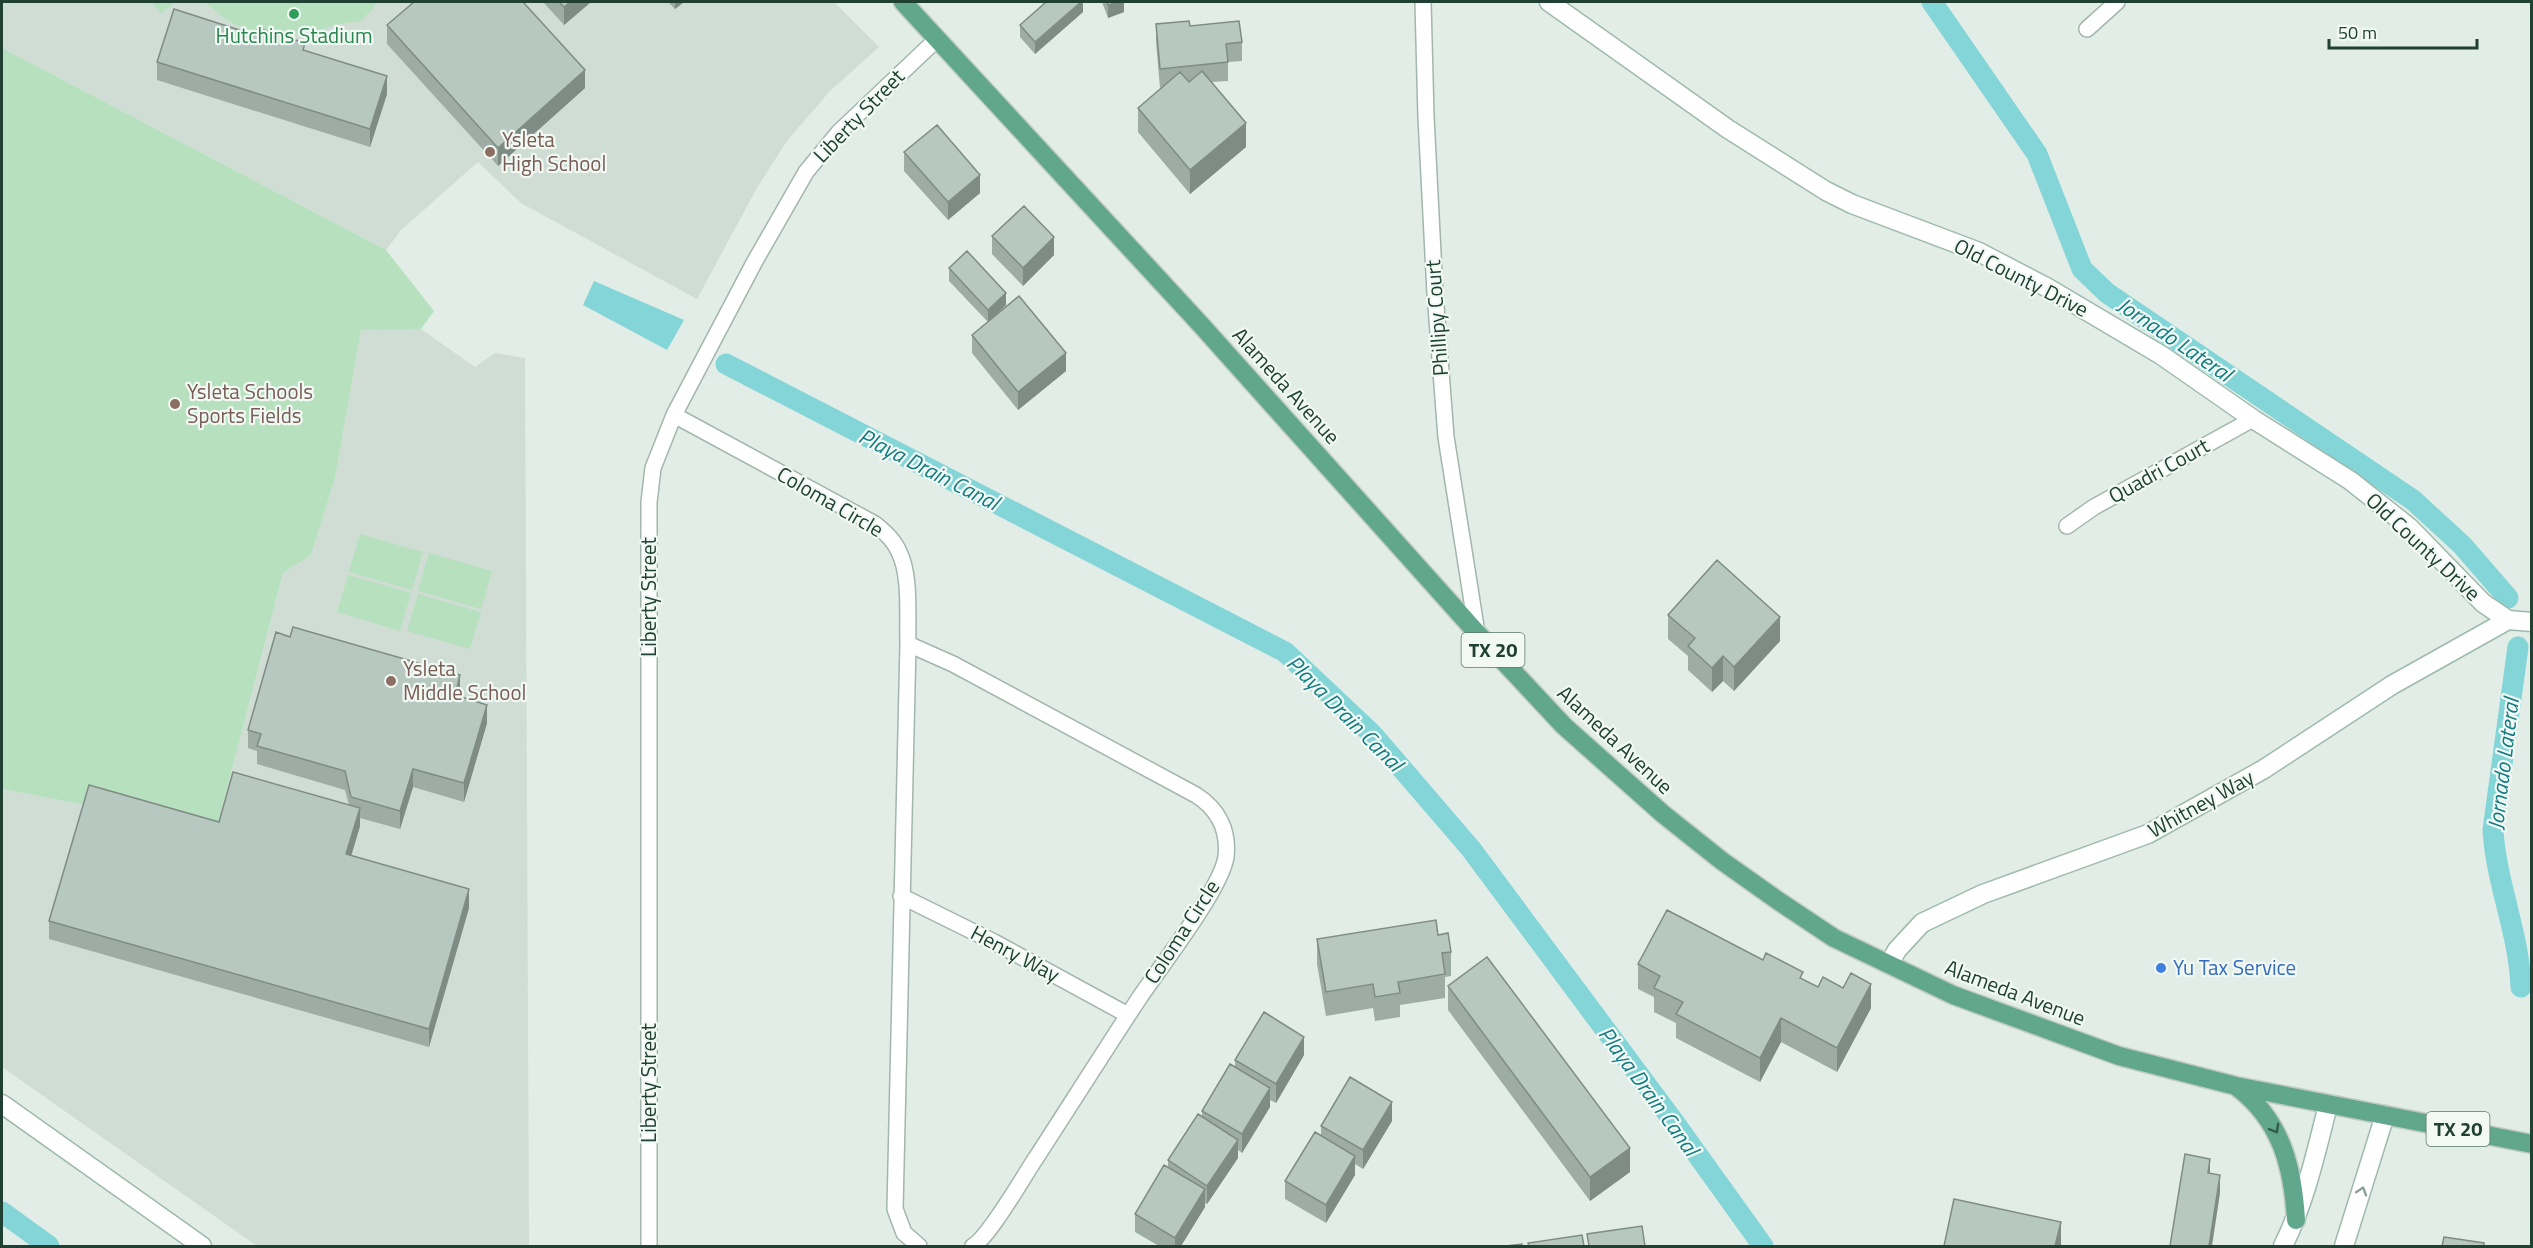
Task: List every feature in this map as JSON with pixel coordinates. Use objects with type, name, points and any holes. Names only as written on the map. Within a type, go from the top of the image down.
[{"type":"main road","name":"Alameda Avenue","points":[[903,2],[1202,326],[1477,633],[1564,726],[1663,814],[1722,861],[1777,900],[1834,938],[1953,995],[2119,1056],[2236,1086],[2532,1144]]},
{"type":"main road","points":[[2236,1086],[2253,1099],[2268,1117],[2282,1141],[2290,1167],[2296,1220]]},
{"type":"street","name":"Phillipy Court","points":[[1423,2],[1435,293],[1446,437],[1477,633]]},
{"type":"street","name":"Old County Drive","points":[[1549,2],[1728,129],[1826,191],[1852,204],[1979,252],[2048,288],[2162,355],[2253,419],[2292,442],[2360,488],[2410,528],[2483,603],[2508,620],[2532,622]]},
{"type":"street","points":[[2087,29],[2117,2]]},
{"type":"street","name":"Liberty Street","points":[[649,1246],[649,502],[653,468],[674,415],[755,261],[806,172],[839,132],[937,39]]},
{"type":"street","name":"Coloma Circle","points":[[674,415],[875,524],[889,536],[900,552],[905,570],[908,644],[895,1209],[904,1233],[919,1246]]},
{"type":"street","name":"Quadri Court","points":[[2067,526],[2094,507],[2253,419]]},
{"type":"street","name":"Whitney Way","points":[[1889,964],[1896,950],[1922,923],[1983,894],[2148,834],[2264,770],[2392,685],[2508,620]]},
{"type":"street","name":"Coloma Circle","points":[[908,644],[952,664],[1196,795],[1217,814],[1227,841],[1226,859],[1209,895],[1128,1015],[1005,1206],[973,1246]]},
{"type":"street","name":"Henry Way","points":[[901,896],[994,942],[1128,1015]]},
{"type":"street","points":[[2,1104],[202,1246]]},
{"type":"street","points":[[2283,1246],[2296,1220],[2314,1165],[2328,1104]]},
{"type":"street","points":[[2344,1246],[2385,1115]]},
{"type":"shaded area","name":"Ysleta High School","points":[[2,2],[834,2],[879,47],[829,92],[787,141],[758,186],[697,299],[521,203],[478,162],[401,230],[386,250],[2,48]]},
{"type":"shaded area","name":"Ysleta Middle School","points":[[361,329],[421,329],[475,367],[495,353],[525,358],[529,1246],[257,1246],[2,1067],[2,789],[216,830],[283,573],[311,555],[335,478]]},
{"type":"green space","name":"Hutchins Stadium","points":[[151,2],[176,2],[161,13]]},
{"type":"green space","name":"Hutchins Stadium","points":[[205,2],[376,2],[373,9],[359,22],[342,23],[295,34],[283,34],[259,32],[237,25],[224,18]]},
{"type":"green space","name":"Ysleta Schools Sports Fields","points":[[2,48],[386,250],[434,311],[421,329],[361,330],[335,478],[311,555],[283,573],[216,830],[2,789]]},
{"type":"green space","points":[[360,534],[423,552],[412,590],[349,572]]},
{"type":"green space","points":[[429,553],[492,571],[481,609],[418,591]]},
{"type":"green space","points":[[348,575],[411,593],[400,631],[337,612]]},
{"type":"green space","points":[[418,594],[481,612],[470,649],[407,631]]},
{"type":"water","points":[[594,281],[684,320],[667,350],[583,305]]},
{"type":"building","points":[[414,2],[523,2],[585,70],[498,148],[387,25]]},
{"type":"building","points":[[559,2],[570,2],[564,7]]},
{"type":"building","points":[[1046,2],[1081,2],[1035,42],[1020,25]]},
{"type":"building","points":[[174,9],[255,35],[258,28],[305,43],[303,50],[387,76],[370,129],[157,62]]},
{"type":"building","points":[[1189,21],[1190,26],[1239,21],[1242,42],[1226,44],[1228,62],[1160,69],[1156,24]]},
{"type":"building","points":[[1202,71],[1246,123],[1190,170],[1138,108],[1180,72],[1189,82]]},
{"type":"building","points":[[937,125],[980,175],[948,202],[904,152]]},
{"type":"building","points":[[1024,206],[1054,237],[1023,268],[992,236]]},
{"type":"building","points":[[967,251],[1006,293],[988,310],[949,268]]},
{"type":"building","points":[[1019,296],[1066,353],[1018,392],[972,335]]},
{"type":"building","points":[[1717,560],[1780,617],[1734,667],[1723,656],[1712,668],[1688,646],[1695,638],[1668,615]]},
{"type":"building","points":[[293,627],[460,675],[455,695],[487,705],[464,783],[413,769],[400,811],[351,797],[345,771],[257,746],[261,734],[248,730],[276,632],[290,637]]},
{"type":"building","points":[[233,772],[360,808],[346,854],[469,889],[429,1029],[49,921],[89,785],[219,822]]},
{"type":"building","points":[[1667,910],[1763,960],[1766,953],[1803,972],[1800,978],[1818,987],[1823,977],[1843,988],[1851,973],[1871,984],[1837,1048],[1781,1018],[1760,1058],[1676,1014],[1683,1002],[1654,988],[1660,976],[1638,964]]},
{"type":"building","points":[[1436,920],[1438,935],[1448,933],[1451,952],[1442,953],[1445,974],[1398,982],[1400,993],[1375,997],[1373,984],[1326,992],[1317,939]]},
{"type":"building","points":[[1487,957],[1630,1148],[1590,1177],[1448,986]]},
{"type":"building","points":[[1264,1012],[1304,1037],[1276,1084],[1235,1060]]},
{"type":"building","points":[[1230,1064],[1270,1088],[1242,1134],[1202,1111]]},
{"type":"building","points":[[1350,1077],[1392,1102],[1363,1150],[1321,1126]]},
{"type":"building","points":[[1198,1114],[1238,1140],[1207,1186],[1168,1160]]},
{"type":"building","points":[[1315,1132],[1355,1156],[1326,1205],[1285,1181]]},
{"type":"building","points":[[2185,1154],[2210,1159],[2208,1173],[2220,1175],[2209,1246],[2170,1246]]},
{"type":"building","points":[[1164,1165],[1205,1189],[1175,1238],[1135,1214]]},
{"type":"building","points":[[1954,1199],[2061,1222],[2055,1246],[1944,1246]]},
{"type":"building","points":[[1642,1226],[1645,1246],[1589,1246],[1587,1234]]},
{"type":"building","points":[[1582,1235],[1584,1246],[1529,1246],[1528,1243]]},
{"type":"building","points":[[2444,1237],[2484,1243],[2484,1246],[2442,1246]]},
{"type":"waterway","name":"Jornado Lateral","points":[[1932,2],[2037,154],[2082,269],[2107,293],[2413,500],[2462,545],[2508,598]]},
{"type":"waterway","name":"Playa Drain Canal","points":[[726,364],[1285,652],[1373,735],[1471,849],[1763,1246]]},
{"type":"waterway","name":"Jornado Lateral","points":[[2518,647],[2493,830],[2498,869],[2516,947],[2521,987]]},
{"type":"waterway","points":[[2,1212],[49,1246]]},
{"type":"place","name":"Hutchins Stadium","points":[[294,14]]},
{"type":"place","name":"Ysleta High School","points":[[490,152]]},
{"type":"place","name":"Ysleta Schools Sports Fields","points":[[175,404]]},
{"type":"place","name":"Ysleta Middle School","points":[[391,681]]},
{"type":"place","name":"Yu Tax Service","points":[[2161,968]]}]
